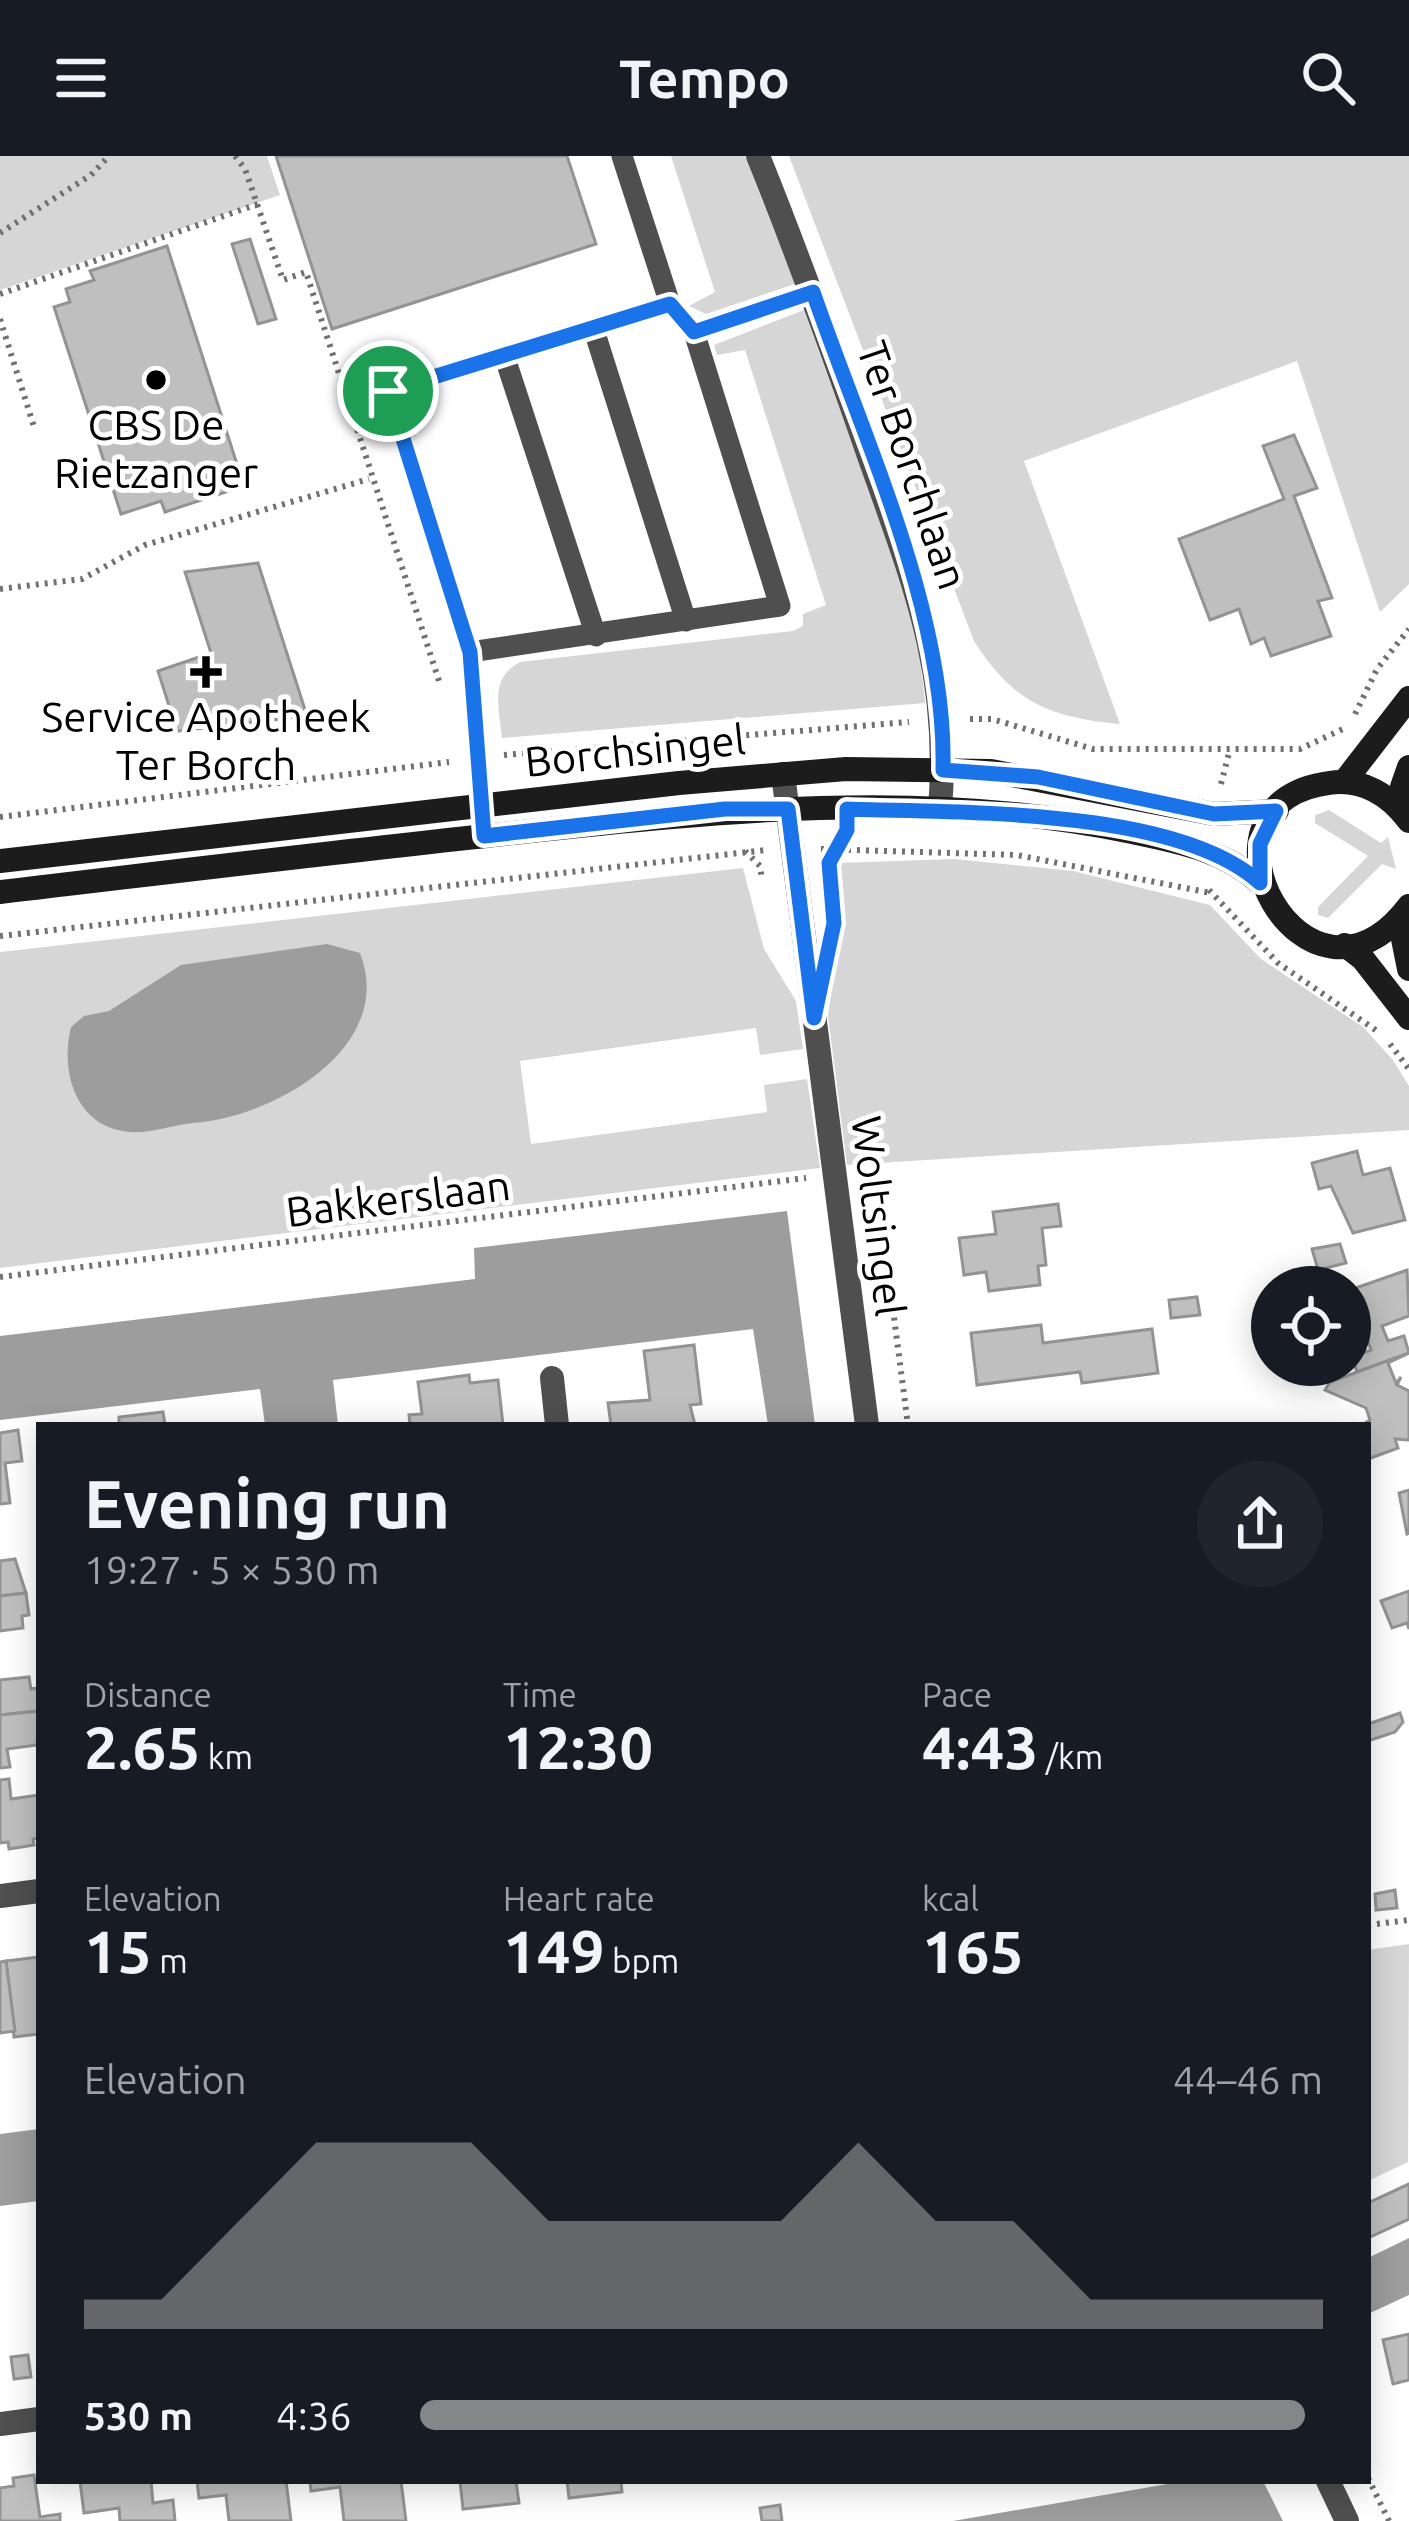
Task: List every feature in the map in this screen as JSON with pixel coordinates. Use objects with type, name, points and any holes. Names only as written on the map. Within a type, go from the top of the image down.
[{"type":"main road","points":[[1344,782],[1409,698]]},
{"type":"main road","points":[[1406,816],[1402,787],[1409,767]]},
{"type":"main road","name":"Borchsingel","points":[[0,861],[846,769],[1038,777],[1214,814],[1276,811]]},
{"type":"main road","points":[[1404,913],[1381,934],[1345,945],[1325,944],[1291,929],[1260,883],[1260,844],[1276,811],[1307,789],[1344,782],[1380,793],[1406,816]]},
{"type":"main road","name":"Borchsingel","points":[[0,892],[704,811],[788,809],[940,810],[1064,818],[1157,838],[1240,864],[1260,883]]},
{"type":"main road","points":[[1404,913],[1409,969]]},
{"type":"main road","points":[[1345,945],[1363,959],[1409,1018]]},
{"type":"street","name":"Ter Borchlaan","points":[[758,156],[813,292],[923,610],[944,720],[940,810]]},
{"type":"street","name":"Woltsingel","points":[[783,774],[867,1422]]},
{"type":"street","points":[[552,1378],[557,1422]]},
{"type":"street","points":[[0,1896],[36,1891]]},
{"type":"street","points":[[0,2424],[36,2419]]},
{"type":"street","points":[[1329,2484],[1347,2521]]},
{"type":"lane","points":[[470,652],[780,606],[694,332],[670,304],[622,156]]},
{"type":"lane","points":[[694,332],[813,292]]},
{"type":"lane","points":[[484,836],[470,652],[388,391],[670,304]]},
{"type":"lane","points":[[593,327],[686,621]]},
{"type":"lane","points":[[504,355],[596,636]]},
{"type":"path","points":[[0,233],[92,176],[109,156]]},
{"type":"path","points":[[235,156],[258,204],[283,280],[306,272],[369,479],[439,674],[441,696]]},
{"type":"path","points":[[0,294],[258,204]]},
{"type":"path","points":[[0,319],[35,430]]},
{"type":"path","points":[[0,589],[82,579],[145,545],[369,479]]},
{"type":"path","name":"Borchsingel","points":[[0,817],[478,758],[845,724],[992,719],[1093,749],[1229,752],[1315,746],[1351,721],[1377,669],[1409,629]]},
{"type":"path","points":[[845,724],[846,769]]},
{"type":"path","points":[[446,740],[449,762]]},
{"type":"path","points":[[831,883],[829,863],[847,830],[847,809]]},
{"type":"path","points":[[0,936],[794,849],[1017,855],[1211,892]]},
{"type":"path","points":[[836,1175],[875,1171],[908,1422]]},
{"type":"path","name":"Bakkerslaan","points":[[0,1277],[803,1179]]},
{"type":"path","points":[[1371,1925],[1409,1920]]},
{"type":"path","points":[[1371,2484],[1389,2521]]},
{"type":"shaded area","points":[[0,156],[267,156],[280,195],[0,290]]},
{"type":"shaded area","points":[[671,156],[745,156],[795,284],[706,314],[689,306],[715,292]]},
{"type":"shaded area","points":[[789,156],[1409,156],[1409,584],[1380,612],[1297,361],[1024,461],[1120,724],[1052,711],[1018,692],[974,641]]},
{"type":"shaded area","points":[[804,310],[917,624],[925,703],[502,738],[500,685],[520,662],[793,631],[803,626],[803,614],[826,605],[745,350],[717,355],[714,345]]},
{"type":"shaded area","points":[[1329,810],[1381,843],[1388,837],[1396,869],[1382,864],[1328,918],[1318,915],[1318,907],[1368,856],[1315,823],[1315,815]]},
{"type":"shaded area","points":[[955,859],[1073,871],[1210,905],[1261,959],[1363,1027],[1393,1060],[1409,1086],[1409,1130],[847,1165],[828,1016],[841,915],[837,863]]},
{"type":"shaded area","points":[[743,868],[764,949],[796,1001],[803,1049],[760,1055],[756,1028],[520,1061],[531,1144],[767,1112],[764,1085],[807,1079],[820,1168],[0,1268],[0,952]]},
{"type":"shaded area","points":[[327,944],[360,953],[367,987],[361,1019],[344,1047],[320,1072],[258,1108],[145,1132],[111,1128],[84,1108],[70,1078],[68,1044],[71,1027],[84,1016],[109,1011],[181,965]]},
{"type":"shaded area","points":[[787,1211],[815,1422],[768,1422],[753,1329],[333,1380],[338,1422],[265,1422],[260,1389],[0,1420],[0,1336],[475,1279],[474,1248]]},
{"type":"shaded area","points":[[1409,1944],[1408,2162],[1371,2180],[1371,1950]]},
{"type":"shaded area","points":[[36,2129],[36,2201],[0,2206],[0,2134]]},
{"type":"shaded area","points":[[1409,2238],[1409,2295],[1371,2313],[1371,2257]]},
{"type":"shaded area","points":[[1168,2484],[1264,2484],[1283,2521],[953,2521]]},
{"type":"building","points":[[276,156],[567,156],[596,244],[332,329]]},
{"type":"building","points":[[250,239],[276,319],[258,324],[232,244]]},
{"type":"building","points":[[167,246],[244,486],[165,512],[161,501],[121,514],[54,307],[70,302],[66,289],[94,280],[90,271]]},
{"type":"building","points":[[1294,435],[1317,488],[1294,496],[1332,598],[1318,601],[1331,636],[1271,656],[1264,638],[1251,644],[1239,609],[1210,620],[1179,539],[1284,499],[1263,446]]},
{"type":"building","points":[[258,563],[307,716],[177,731],[158,671],[211,653],[185,572]]},
{"type":"building","points":[[1357,1151],[1363,1175],[1390,1168],[1405,1220],[1353,1233],[1331,1186],[1319,1189],[1312,1163]]},
{"type":"building","points":[[1058,1204],[1061,1226],[1042,1228],[1046,1265],[1038,1266],[1040,1285],[989,1291],[986,1272],[964,1275],[959,1238],[996,1234],[993,1212]]},
{"type":"building","points":[[1340,1244],[1346,1263],[1317,1266],[1312,1249]]},
{"type":"building","points":[[1407,1270],[1409,1316],[1382,1326],[1388,1341],[1404,1336],[1409,1353],[1371,1367],[1371,1350],[1371,1283]]},
{"type":"building","points":[[1197,1297],[1200,1315],[1171,1318],[1169,1300]]},
{"type":"building","points":[[1041,1325],[1043,1343],[1152,1329],[1158,1373],[1082,1383],[1080,1372],[977,1385],[971,1333]]},
{"type":"building","points":[[694,1345],[701,1404],[690,1405],[694,1422],[611,1422],[608,1403],[650,1400],[644,1351]]},
{"type":"building","points":[[1409,1353],[1388,1363],[1396,1383],[1401,1377],[1397,1385],[1409,1391],[1409,1440],[1395,1439],[1398,1448],[1371,1458],[1366,1408],[1325,1390],[1328,1386],[1371,1386],[1371,1367]]},
{"type":"building","points":[[469,1375],[470,1383],[498,1380],[503,1422],[410,1422],[409,1415],[422,1414],[418,1382]]},
{"type":"building","points":[[163,1412],[165,1422],[119,1422],[119,1417]]},
{"type":"building","points":[[18,1430],[22,1461],[5,1463],[10,1503],[0,1504],[0,1433]]},
{"type":"building","points":[[1409,1490],[1409,1533],[1407,1534],[1399,1493]]},
{"type":"building","points":[[15,1559],[26,1593],[0,1596],[0,1561]]},
{"type":"building","points":[[1409,1591],[1409,1629],[1407,1623],[1392,1628],[1381,1601]]},
{"type":"building","points":[[26,1593],[29,1615],[22,1616],[23,1628],[0,1631],[0,1596]]},
{"type":"building","points":[[29,1677],[31,1689],[36,1688],[36,1711],[0,1715],[0,1680]]},
{"type":"building","points":[[36,1711],[36,1745],[7,1749],[10,1767],[0,1768],[0,1715]]},
{"type":"building","points":[[1400,1713],[1403,1722],[1395,1732],[1371,1740],[1371,1723]]},
{"type":"building","points":[[9,1779],[11,1799],[36,1795],[34,1845],[9,1849],[8,1842],[0,1843],[0,1780]]},
{"type":"building","points":[[1395,1890],[1397,1908],[1376,1910],[1375,1894]]},
{"type":"building","points":[[36,1957],[36,2034],[14,2037],[6,1961]]},
{"type":"building","points":[[6,1961],[15,2031],[0,2033],[0,1962]]},
{"type":"building","points":[[1409,2184],[1409,2219],[1371,2237],[1371,2202]]},
{"type":"building","points":[[1409,2334],[1409,2380],[1393,2384],[1383,2340]]},
{"type":"building","points":[[28,2355],[31,2377],[14,2379],[11,2357]]},
{"type":"building","points":[[34,2475],[40,2517],[60,2514],[60,2521],[0,2521],[0,2488],[14,2486],[13,2478]]},
{"type":"building","points":[[80,2484],[151,2484],[153,2503],[173,2500],[175,2521],[120,2521],[119,2508],[84,2513]]},
{"type":"building","points":[[197,2484],[286,2484],[291,2521],[229,2521],[226,2495],[199,2498]]},
{"type":"building","points":[[310,2484],[401,2484],[406,2521],[344,2521],[340,2487],[311,2491]]},
{"type":"building","points":[[460,2484],[516,2484],[519,2503],[463,2509]]},
{"type":"building","points":[[567,2484],[621,2484],[622,2492],[569,2498]]},
{"type":"building","points":[[780,2505],[782,2521],[762,2521],[760,2508]]},
{"type":"place","name":"CBS De Rietzanger","points":[[156,380]]},
{"type":"place","name":"Service Apotheek Ter Borch","points":[[206,672]]},
{"type":"route","points":[[813,292],[923,610],[939,677],[943,770],[1038,777],[1214,814],[1252,816],[1276,811],[1260,844],[1260,883],[1240,864],[1206,850],[1064,818],[1012,812],[847,809],[847,830],[829,863],[834,923],[814,1018],[788,809],[725,809],[484,836],[470,652],[388,391],[670,304],[694,332],[813,292]]}]
